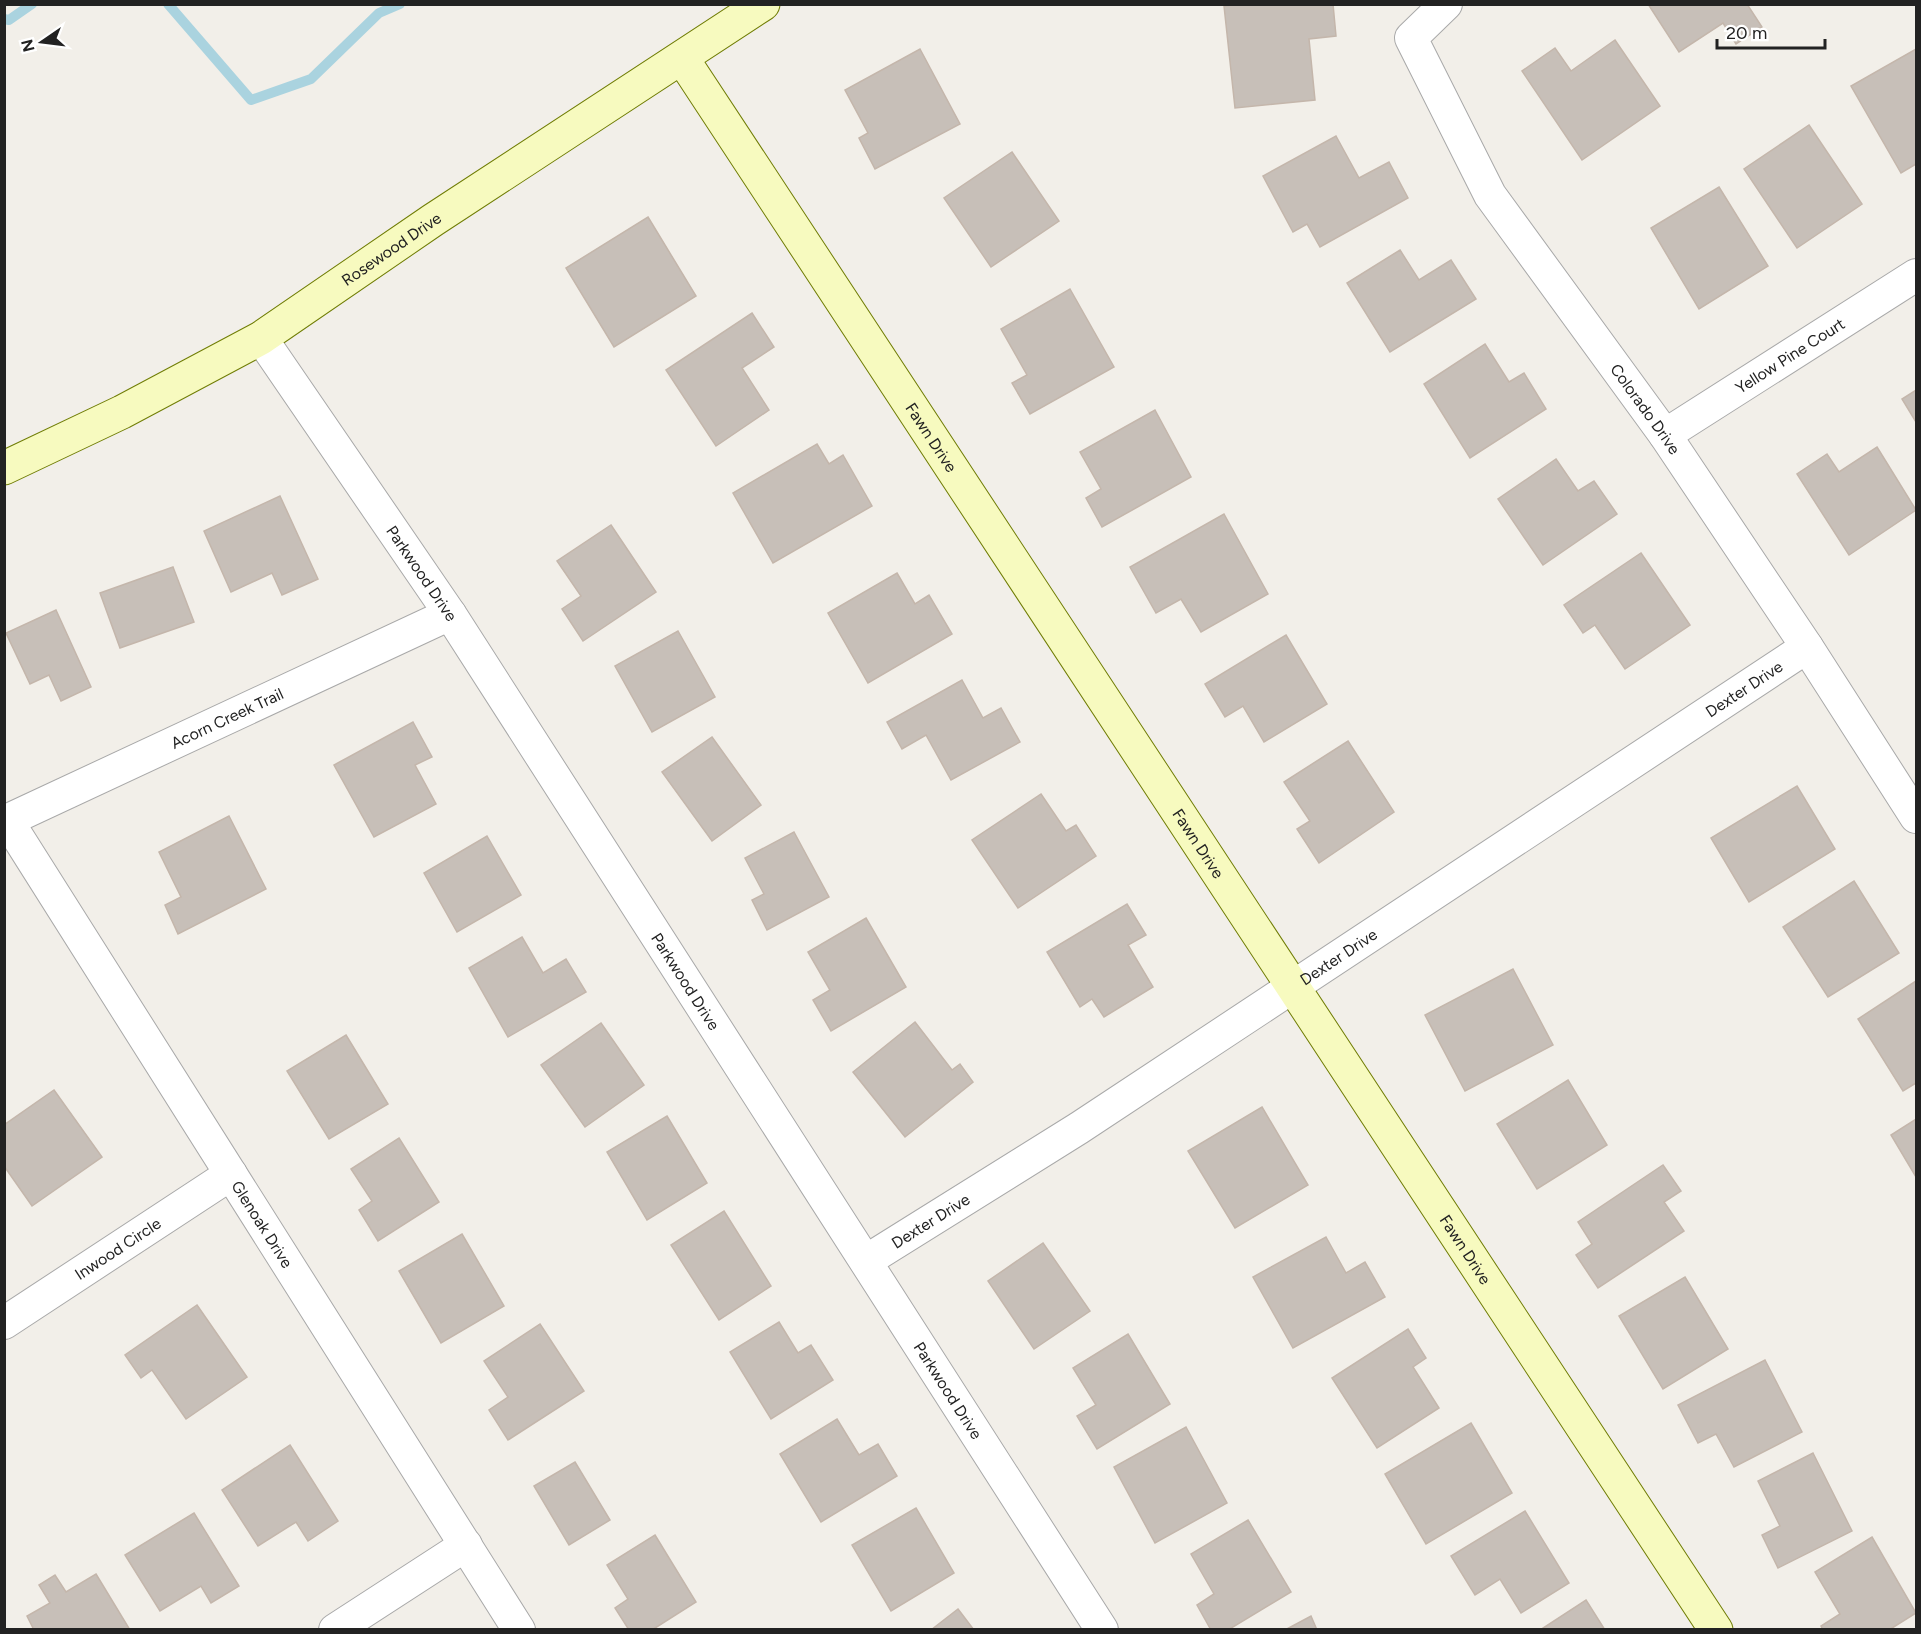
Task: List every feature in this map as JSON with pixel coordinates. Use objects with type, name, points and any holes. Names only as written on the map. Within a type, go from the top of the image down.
[{"type":"street","name":"Rosewood Drive","points":[[4,468],[123,412],[261,338],[443,214],[763,4]]},
{"type":"street","name":"Colorado Drive","points":[[1446,4],[1411,38],[1490,195],[1665,435],[1917,817]]},
{"type":"street","name":"Fawn Drive","points":[[681,58],[1716,1629]]},
{"type":"street","name":"Yellow Pine Court","points":[[1665,435],[1917,275]]},
{"type":"street","name":"Parkwood Drive","points":[[261,338],[450,614],[1102,1629]]},
{"type":"street","name":"Acorn Creek Trail","points":[[6,821],[450,614]]},
{"type":"street","name":"Dexter Drive","points":[[866,1261],[1079,1128],[1807,647]]},
{"type":"street","name":"Glenoak Drive","points":[[6,821],[519,1629]]},
{"type":"street","name":"Inwood Circle","points":[[4,1323],[231,1174]]},
{"type":"street","points":[[335,1629],[466,1545]]},
{"type":"building","points":[[1333,4],[1336,36],[1309,39],[1315,100],[1235,108],[1224,6]]},
{"type":"building","points":[[1648,4],[1747,4],[1762,27],[1736,44],[1723,23],[1679,52]]},
{"type":"building","points":[[1615,40],[1660,106],[1582,160],[1522,71],[1555,48],[1571,71]]},
{"type":"building","points":[[920,49],[960,124],[875,169],[859,138],[868,133],[845,90]]},
{"type":"building","points":[[1916,49],[1916,164],[1901,173],[1851,86]]},
{"type":"building","points":[[1809,125],[1862,204],[1797,248],[1744,169]]},
{"type":"building","points":[[1336,136],[1359,178],[1389,162],[1408,198],[1320,247],[1307,224],[1293,232],[1263,176]]},
{"type":"building","points":[[1012,152],[1059,221],[991,267],[944,198]]},
{"type":"building","points":[[1719,187],[1768,266],[1699,309],[1651,228]]},
{"type":"building","points":[[648,217],[696,296],[614,347],[566,268]]},
{"type":"building","points":[[1400,250],[1419,280],[1451,260],[1476,299],[1390,352],[1347,283]]},
{"type":"building","points":[[1070,289],[1114,367],[1030,414],[1012,383],[1027,375],[1001,329]]},
{"type":"building","points":[[752,313],[774,347],[742,368],[769,410],[716,446],[666,370]]},
{"type":"building","points":[[1485,344],[1509,382],[1524,373],[1546,409],[1470,458],[1424,384]]},
{"type":"building","points":[[1916,390],[1916,422],[1902,399]]},
{"type":"building","points":[[1155,410],[1191,477],[1102,527],[1086,498],[1101,489],[1080,452]]},
{"type":"building","points":[[817,444],[829,464],[843,455],[872,506],[773,563],[733,493]]},
{"type":"building","points":[[1877,447],[1916,510],[1849,555],[1797,474],[1827,454],[1839,472]]},
{"type":"building","points":[[1556,459],[1578,491],[1594,481],[1617,514],[1543,565],[1498,499]]},
{"type":"building","points":[[280,496],[318,579],[282,595],[272,573],[231,592],[204,531]]},
{"type":"building","points":[[1224,514],[1268,594],[1201,632],[1181,599],[1156,613],[1130,567]]},
{"type":"building","points":[[611,525],[656,592],[583,641],[562,609],[581,596],[557,561]]},
{"type":"building","points":[[1641,553],[1690,625],[1625,669],[1595,625],[1583,633],[1564,605]]},
{"type":"building","points":[[173,567],[194,622],[120,648],[100,593]]},
{"type":"building","points":[[897,573],[915,604],[929,595],[952,634],[868,683],[828,613]]},
{"type":"building","points":[[56,610],[91,687],[61,701],[49,675],[30,684],[6,633]]},
{"type":"building","points":[[678,631],[715,697],[652,732],[615,666]]},
{"type":"building","points":[[1286,635],[1327,704],[1264,742],[1243,706],[1225,717],[1205,684]]},
{"type":"building","points":[[962,680],[983,718],[1001,708],[1020,742],[951,780],[926,735],[902,749],[887,722]]},
{"type":"building","points":[[413,722],[432,757],[415,765],[436,804],[374,837],[334,765]]},
{"type":"building","points":[[712,737],[761,805],[712,841],[662,772]]},
{"type":"building","points":[[1348,741],[1394,812],[1319,863],[1297,829],[1310,821],[1284,782]]},
{"type":"building","points":[[1797,786],[1835,849],[1749,902],[1711,838]]},
{"type":"building","points":[[1041,794],[1066,831],[1076,825],[1096,856],[1018,908],[972,840]]},
{"type":"building","points":[[229,816],[266,889],[178,934],[165,905],[181,897],[159,852]]},
{"type":"building","points":[[794,832],[829,897],[767,930],[752,900],[764,894],[745,858]]},
{"type":"building","points":[[487,836],[521,895],[457,932],[424,873]]},
{"type":"building","points":[[1854,881],[1899,953],[1828,997],[1783,927]]},
{"type":"building","points":[[1127,904],[1146,935],[1128,945],[1153,987],[1104,1017],[1092,999],[1080,1007],[1047,952]]},
{"type":"building","points":[[866,918],[906,987],[831,1031],[813,1000],[830,990],[808,952]]},
{"type":"building","points":[[522,937],[543,973],[566,959],[586,992],[508,1037],[469,968]]},
{"type":"building","points":[[1513,969],[1553,1045],[1465,1091],[1425,1015]]},
{"type":"building","points":[[1916,981],[1916,1083],[1903,1091],[1858,1019]]},
{"type":"building","points":[[915,1022],[952,1070],[960,1064],[973,1082],[905,1137],[853,1072]]},
{"type":"building","points":[[601,1023],[644,1085],[585,1127],[541,1065]]},
{"type":"building","points":[[346,1035],[388,1104],[329,1139],[287,1071]]},
{"type":"building","points":[[1568,1080],[1607,1145],[1537,1189],[1497,1124]]},
{"type":"building","points":[[54,1090],[102,1157],[32,1206],[4,1166],[4,1125]]},
{"type":"building","points":[[1262,1107],[1308,1185],[1235,1228],[1188,1151]]},
{"type":"building","points":[[667,1116],[707,1183],[647,1220],[607,1152]]},
{"type":"building","points":[[1916,1119],[1916,1177],[1891,1135]]},
{"type":"building","points":[[399,1138],[439,1202],[378,1241],[359,1210],[372,1201],[351,1169]]},
{"type":"building","points":[[1663,1165],[1681,1191],[1664,1202],[1684,1231],[1598,1288],[1576,1255],[1592,1244],[1578,1222]]},
{"type":"building","points":[[724,1211],[771,1286],[719,1320],[671,1245]]},
{"type":"building","points":[[462,1234],[504,1306],[441,1343],[399,1271]]},
{"type":"building","points":[[1326,1237],[1346,1273],[1365,1262],[1385,1297],[1293,1348],[1253,1277]]},
{"type":"building","points":[[1043,1243],[1090,1311],[1034,1349],[988,1281]]},
{"type":"building","points":[[1685,1277],[1728,1349],[1663,1389],[1619,1316]]},
{"type":"building","points":[[197,1305],[247,1377],[186,1419],[152,1370],[141,1378],[125,1355]]},
{"type":"building","points":[[779,1322],[798,1353],[811,1345],[833,1380],[771,1419],[730,1352]]},
{"type":"building","points":[[540,1324],[584,1391],[508,1440],[489,1410],[508,1397],[484,1361]]},
{"type":"building","points":[[1408,1329],[1426,1358],[1413,1367],[1439,1408],[1377,1448],[1332,1378]]},
{"type":"building","points":[[1128,1334],[1170,1404],[1097,1449],[1077,1416],[1096,1405],[1073,1368]]},
{"type":"building","points":[[1765,1360],[1802,1432],[1734,1467],[1716,1434],[1698,1443],[1678,1405]]},
{"type":"building","points":[[837,1419],[859,1455],[878,1444],[897,1476],[821,1522],[780,1454]]},
{"type":"building","points":[[1471,1423],[1512,1493],[1426,1544],[1385,1474]]},
{"type":"building","points":[[1186,1427],[1227,1503],[1155,1543],[1114,1467]]},
{"type":"building","points":[[290,1445],[338,1521],[308,1541],[296,1522],[258,1546],[222,1490]]},
{"type":"building","points":[[1813,1453],[1852,1531],[1778,1568],[1762,1535],[1780,1526],[1758,1481]]},
{"type":"building","points":[[575,1462],[610,1520],[569,1545],[534,1486]]},
{"type":"building","points":[[916,1508],[954,1573],[891,1611],[852,1545]]},
{"type":"building","points":[[1525,1511],[1569,1583],[1521,1613],[1500,1579],[1475,1595],[1451,1556]]},
{"type":"building","points":[[194,1513],[239,1586],[211,1603],[201,1586],[160,1611],[125,1555]]},
{"type":"building","points":[[1248,1520],[1291,1592],[1228,1630],[1211,1630],[1197,1605],[1214,1594],[1191,1554]]},
{"type":"building","points":[[655,1535],[696,1602],[652,1630],[629,1630],[615,1608],[628,1599],[607,1565]]},
{"type":"building","points":[[1872,1537],[1916,1613],[1889,1630],[1823,1630],[1821,1626],[1840,1614],[1815,1572]]},
{"type":"building","points":[[96,1574],[130,1630],[34,1630],[27,1616],[50,1603],[39,1585],[55,1575],[66,1592]]},
{"type":"building","points":[[1586,1600],[1605,1630],[1540,1630]]},
{"type":"building","points":[[958,1609],[974,1630],[931,1630]]},
{"type":"building","points":[[1311,1616],[1317,1630],[1285,1630]]},
{"type":"waterway","points":[[4,19],[9,20],[32,4]]},
{"type":"waterway","points":[[168,4],[251,100],[311,79],[379,13],[400,4]]}]
